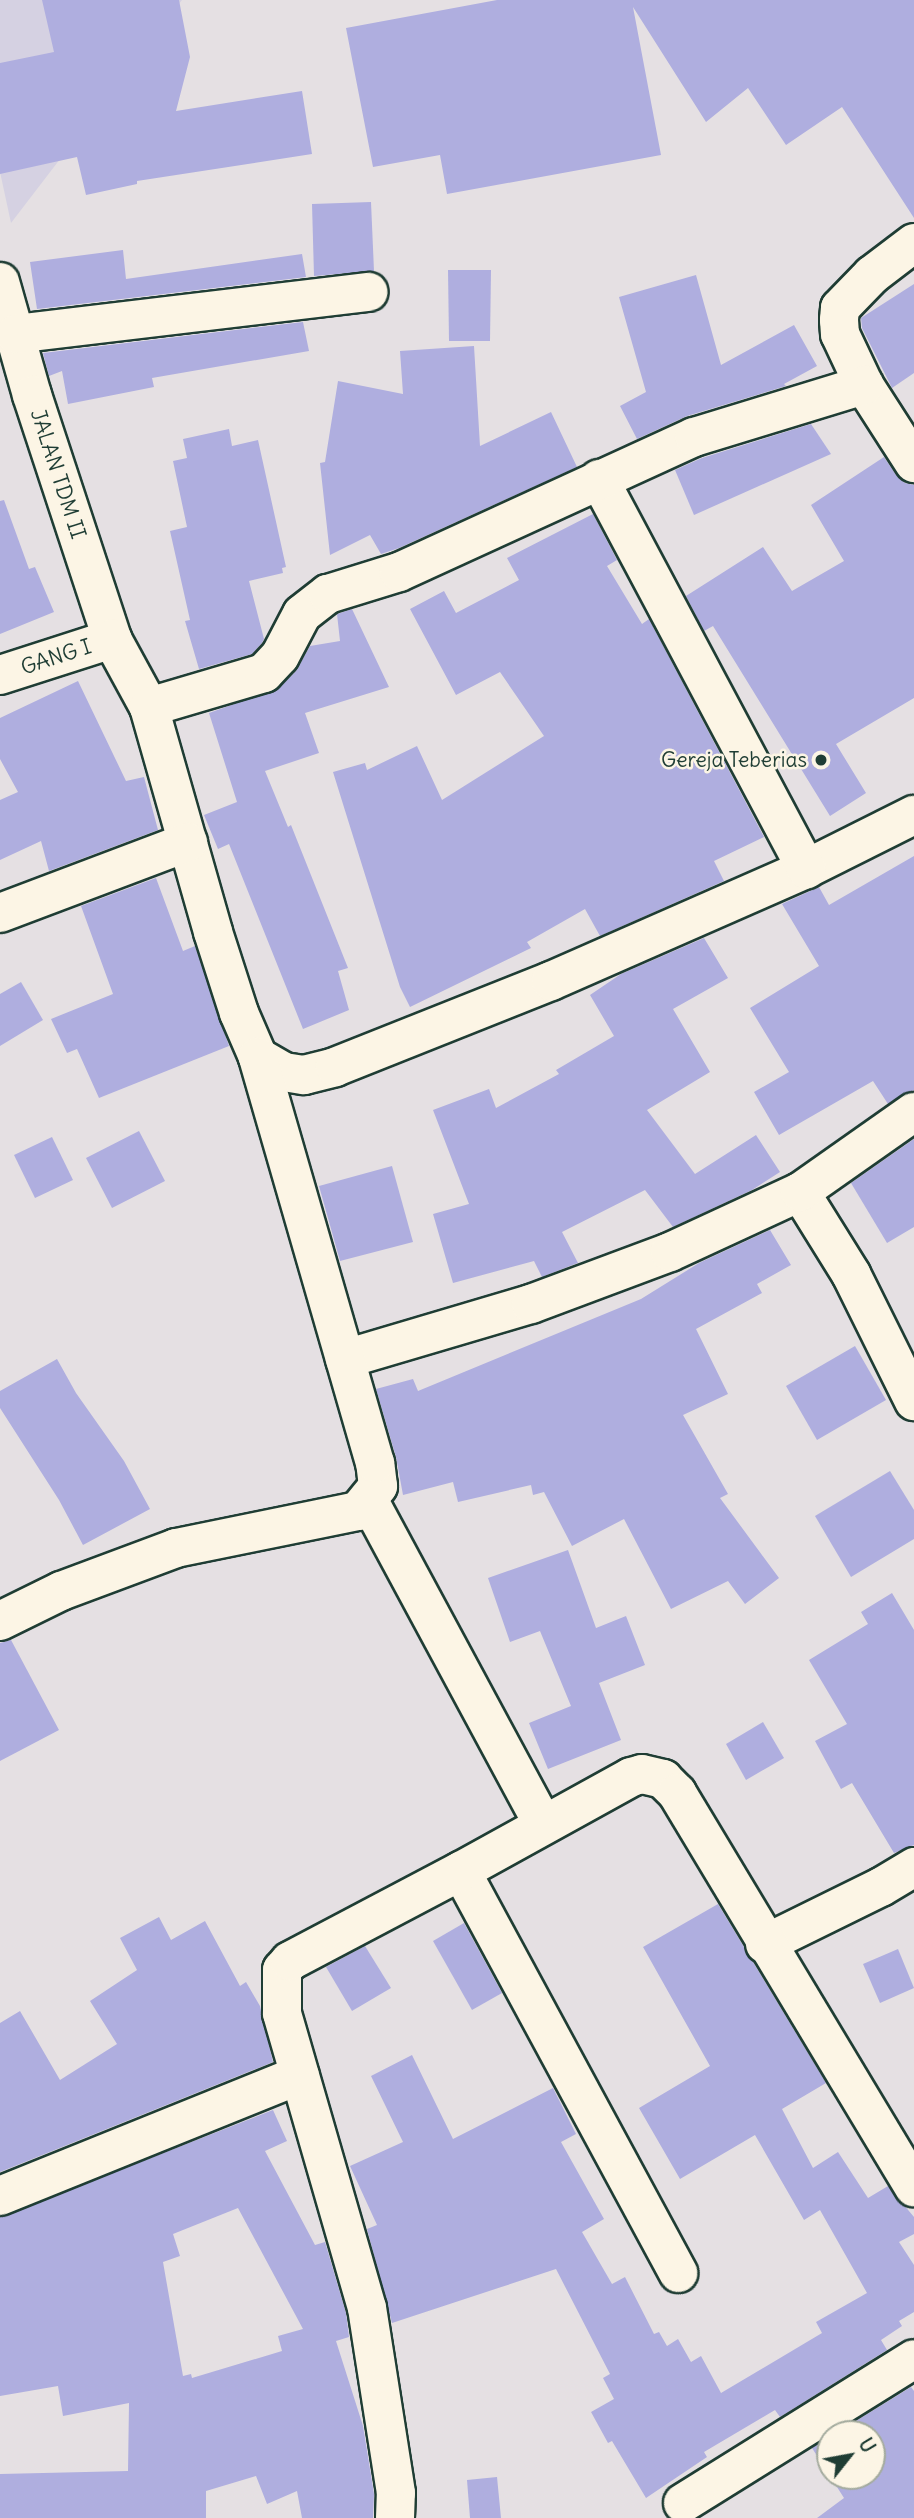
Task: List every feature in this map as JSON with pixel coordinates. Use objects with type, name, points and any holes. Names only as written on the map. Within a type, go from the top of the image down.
[{"type":"street","points":[[914,243],[872,275],[840,308],[840,334],[864,385],[914,463]]},
{"type":"street","name":"JALAN TDM II","points":[[0,282],[119,650],[149,707],[239,1013],[258,1057],[375,1463],[378,1486],[369,1501]]},
{"type":"street","points":[[15,334],[369,292]]},
{"type":"street","points":[[149,707],[264,673],[280,656],[302,614],[328,594],[400,572],[694,437],[864,385]]},
{"type":"street","points":[[599,479],[806,869]]},
{"type":"street","name":"GANG I","points":[[0,675],[119,650]]},
{"type":"street","points":[[258,1057],[285,1072],[304,1075],[335,1067],[551,981],[806,869],[914,815]]},
{"type":"street","points":[[0,913],[188,842]]},
{"type":"street","points":[[345,1359],[531,1304],[670,1252],[800,1192],[914,1112]]},
{"type":"street","points":[[800,1192],[851,1275],[914,1401]]},
{"type":"street","points":[[0,1621],[61,1591],[176,1548],[358,1511],[369,1501],[543,1824]]},
{"type":"street","points":[[395,2518],[396,2493],[367,2308],[282,2013],[282,1970],[290,1961],[631,1777],[642,1774],[663,1779],[677,1793],[765,1944],[914,2187]]},
{"type":"street","points":[[765,1944],[881,1887],[914,1867]]},
{"type":"street","points":[[461,1871],[678,2273]]},
{"type":"street","points":[[0,2196],[300,2074]]},
{"type":"street","points":[[683,2503],[914,2359]]},
{"type":"shaded area","points":[[0,0],[182,0],[11,223],[0,172]]},
{"type":"building","points":[[42,0],[179,0],[190,57],[176,111],[302,91],[312,154],[137,181],[137,184],[86,195],[77,157],[0,174],[0,63],[54,52]]},
{"type":"building","points":[[497,0],[914,0],[914,218],[842,107],[786,145],[748,88],[706,122],[633,7],[661,155],[447,194],[440,155],[373,167],[346,28]]},
{"type":"building","points":[[371,202],[374,271],[314,276],[312,204]]},
{"type":"building","points":[[123,250],[126,279],[302,254],[306,277],[37,309],[30,262]]},
{"type":"building","points":[[448,270],[491,270],[490,341],[449,341]]},
{"type":"building","points":[[696,275],[721,365],[794,325],[817,366],[784,384],[786,386],[687,416],[637,439],[620,406],[646,392],[619,297]]},
{"type":"building","points":[[914,284],[914,373],[892,388],[862,328],[861,318]]},
{"type":"building","points":[[303,322],[309,351],[152,378],[154,387],[68,404],[62,371],[49,376],[43,353]]},
{"type":"building","points":[[474,346],[480,446],[551,412],[577,467],[399,548],[381,554],[370,535],[330,555],[320,463],[325,462],[338,381],[403,394],[400,351]]},
{"type":"building","points":[[811,424],[831,454],[694,515],[675,470],[702,458]]},
{"type":"building","points":[[229,429],[232,446],[258,440],[286,567],[282,568],[283,573],[249,581],[264,639],[262,643],[252,654],[199,669],[185,621],[190,620],[170,531],[187,527],[173,461],[187,458],[183,439]]},
{"type":"building","points":[[884,457],[896,475],[905,483],[914,485],[914,698],[836,744],[866,793],[830,816],[713,626],[704,631],[686,596],[763,547],[792,591],[844,561],[811,505]]},
{"type":"building","points":[[4,500],[29,569],[35,567],[54,612],[0,634],[0,501]]},
{"type":"building","points":[[593,514],[617,560],[607,566],[642,624],[649,619],[764,837],[714,861],[724,881],[600,936],[585,909],[527,942],[531,948],[410,1007],[400,987],[333,772],[365,763],[367,770],[417,746],[442,800],[544,736],[500,672],[456,695],[410,609],[444,591],[456,613],[519,580],[507,558]]},
{"type":"building","points":[[352,609],[389,687],[305,713],[319,753],[265,771],[288,827],[291,825],[348,968],[338,971],[349,1010],[303,1029],[229,844],[218,849],[204,815],[237,802],[209,713],[279,688],[296,671],[310,646],[340,641],[337,614]]},
{"type":"building","points":[[78,681],[126,781],[144,777],[158,830],[49,871],[41,841],[0,860],[0,800],[18,792],[0,759],[0,718]]},
{"type":"building","points":[[914,856],[914,1090],[888,1104],[873,1081],[779,1135],[754,1092],[789,1072],[750,1008],[819,966],[782,904],[819,887],[829,905]]},
{"type":"building","points":[[156,878],[183,951],[195,946],[229,1046],[99,1098],[77,1049],[67,1053],[51,1019],[113,994],[81,906]]},
{"type":"building","points":[[704,938],[728,978],[673,1009],[710,1072],[647,1110],[695,1174],[756,1135],[780,1172],[752,1190],[673,1227],[645,1190],[562,1232],[578,1263],[542,1277],[534,1261],[453,1283],[433,1214],[469,1204],[433,1110],[489,1089],[496,1108],[559,1074],[556,1070],[614,1036],[590,995],[621,974]]},
{"type":"building","points":[[21,982],[43,1020],[0,1046],[0,994]]},
{"type":"building","points":[[139,1131],[165,1181],[112,1208],[86,1158]]},
{"type":"building","points":[[52,1137],[73,1180],[35,1198],[14,1155]]},
{"type":"building","points":[[914,1139],[914,1227],[887,1243],[851,1183]]},
{"type":"building","points":[[392,1166],[413,1242],[340,1261],[319,1186]]},
{"type":"building","points":[[770,1230],[791,1265],[757,1284],[762,1293],[696,1329],[728,1394],[683,1415],[728,1494],[720,1498],[779,1578],[745,1604],[728,1581],[671,1609],[624,1519],[572,1546],[544,1492],[533,1495],[531,1485],[458,1502],[453,1482],[403,1495],[396,1457],[376,1389],[413,1379],[418,1391],[641,1299],[699,1263]]},
{"type":"building","points":[[855,1346],[886,1400],[817,1440],[786,1386]]},
{"type":"building","points":[[57,1359],[76,1393],[124,1461],[150,1509],[83,1545],[59,1500],[0,1408],[0,1391]]},
{"type":"building","points":[[890,1471],[914,1510],[914,1539],[851,1577],[815,1516]]},
{"type":"building","points":[[568,1550],[596,1628],[626,1616],[645,1665],[599,1683],[621,1740],[548,1769],[529,1723],[571,1706],[540,1631],[510,1642],[488,1578]]},
{"type":"building","points":[[892,1593],[914,1630],[914,1845],[894,1853],[852,1783],[841,1789],[815,1741],[847,1724],[809,1660],[868,1624],[861,1612]]},
{"type":"building","points":[[11,1640],[59,1730],[0,1761],[0,1643]]},
{"type":"building","points":[[763,1722],[784,1758],[746,1780],[726,1744]]},
{"type":"building","points":[[718,1904],[826,2083],[782,2109],[813,2168],[838,2152],[868,2198],[888,2186],[914,2217],[914,2234],[899,2242],[914,2265],[914,2312],[899,2321],[902,2326],[881,2340],[887,2350],[780,2417],[775,2410],[704,2452],[707,2457],[646,2498],[612,2441],[608,2443],[591,2412],[614,2399],[603,2378],[610,2374],[556,2269],[392,2323],[367,2229],[377,2225],[350,2166],[403,2142],[371,2076],[412,2055],[453,2139],[553,2088],[576,2134],[561,2142],[604,2219],[582,2232],[612,2284],[625,2277],[654,2334],[659,2332],[667,2346],[678,2339],[691,2362],[701,2356],[721,2393],[822,2333],[816,2322],[867,2293],[820,2210],[804,2220],[755,2135],[680,2179],[639,2108],[710,2066],[643,1947]]},
{"type":"building","points":[[159,1917],[171,1940],[205,1921],[240,1986],[246,1982],[260,2006],[273,2062],[0,2172],[0,2023],[20,2011],[60,2080],[117,2044],[90,2001],[137,1970],[120,1938]]},
{"type":"building","points":[[464,1923],[502,1993],[472,2010],[433,1941]]},
{"type":"building","points":[[365,1946],[391,1988],[352,2011],[326,1967]]},
{"type":"building","points":[[898,1949],[914,1988],[880,2003],[863,1964]]},
{"type":"building","points":[[273,2110],[287,2141],[265,2151],[315,2245],[325,2242],[346,2313],[349,2337],[336,2341],[363,2426],[374,2494],[373,2518],[302,2518],[297,2491],[267,2504],[256,2476],[206,2491],[206,2518],[0,2518],[0,2474],[128,2471],[129,2403],[63,2416],[58,2386],[0,2396],[0,2217]],"holes":[[[238,2208],[303,2329],[278,2336],[282,2351],[192,2378],[191,2374],[183,2376],[163,2262],[180,2256],[173,2234]]]},
{"type":"building","points":[[911,2387],[914,2391],[914,2518],[817,2518],[844,2498],[839,2490],[886,2490],[886,2420],[858,2420]]},
{"type":"building","points":[[497,2477],[501,2518],[470,2518],[467,2480]]},
{"type":"place","name":"Gereja Teberias","points":[[821,760]]}]
